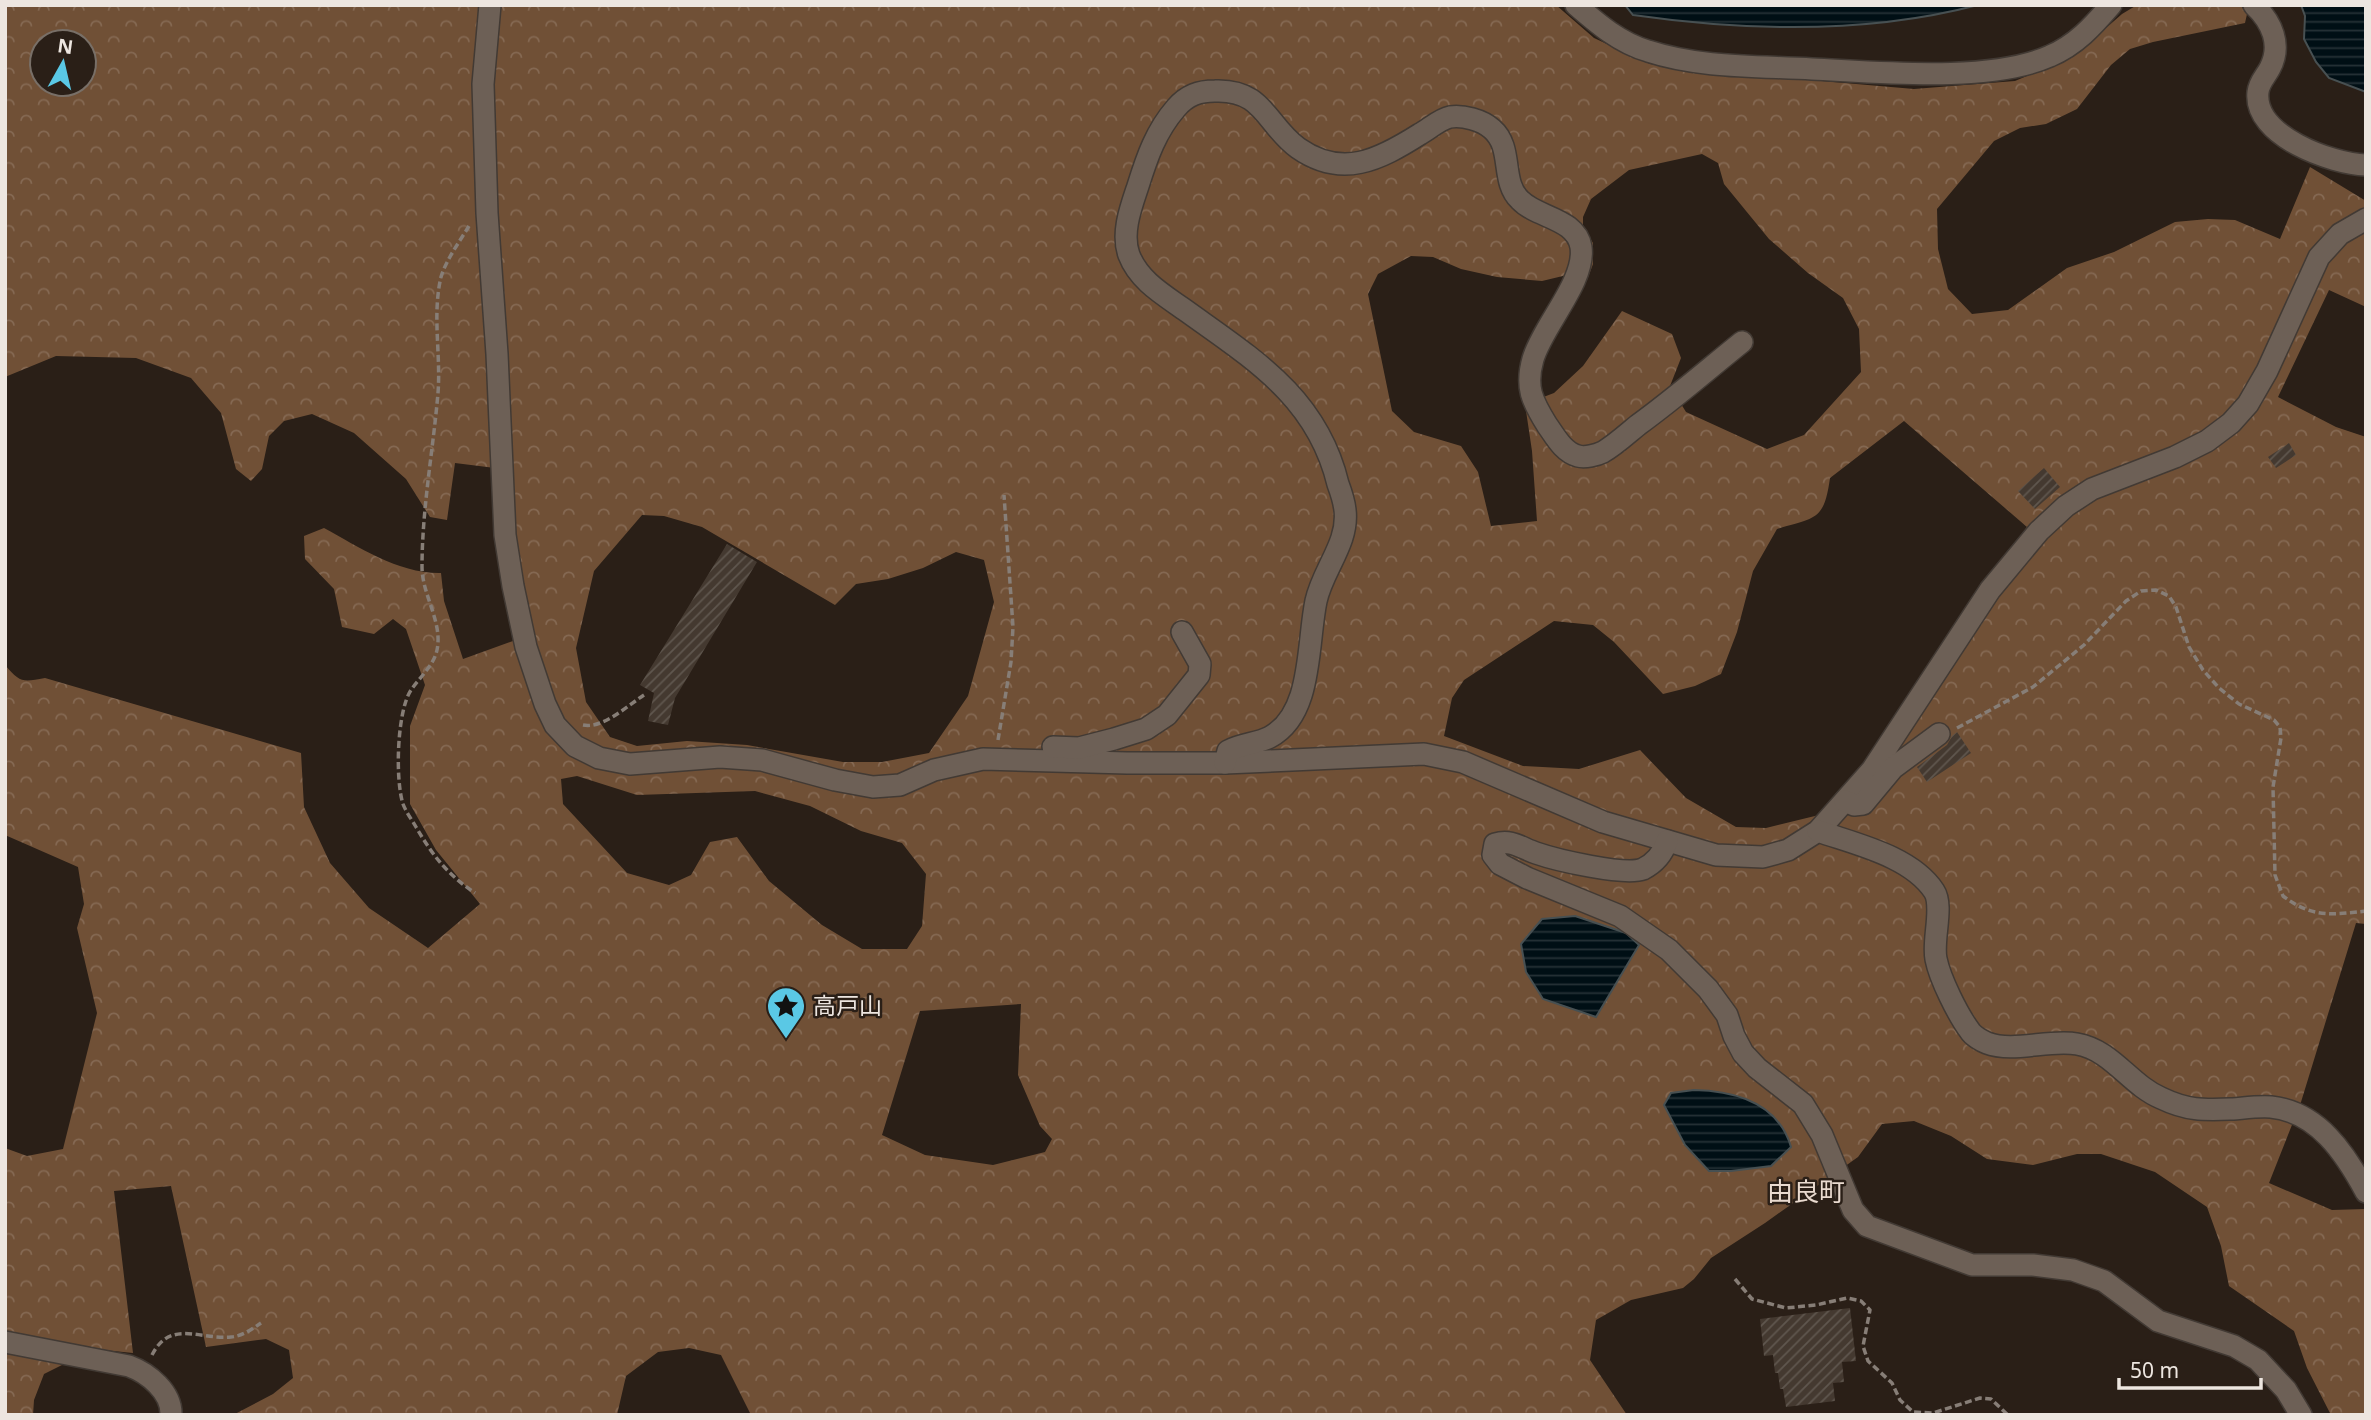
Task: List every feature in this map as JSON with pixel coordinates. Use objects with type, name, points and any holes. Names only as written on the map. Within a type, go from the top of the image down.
[{"type":"street","points":[[490,5],[483,84],[505,536],[526,647],[555,725],[575,746],[599,758],[629,764],[720,757],[762,760],[835,780],[873,787],[901,785],[934,770],[983,759],[1225,763],[1424,754],[1463,762],[1603,822],[1716,855],[1763,857],[1788,850],[1818,831],[1872,770],[1990,590],[2039,531],[2066,506],[2092,489],[2175,457],[2207,441],[2231,423],[2248,404],[2267,371],[2319,257],[2340,234],[2366,219]]},
{"type":"street","points":[[1577,5],[1607,32],[1644,51],[1672,58],[1722,65],[1924,74],[2026,65],[2051,56],[2082,36],[2111,5]]},
{"type":"street","points":[[2254,5],[2262,12],[2274,34],[2277,50],[2270,70],[2260,82],[2258,93],[2263,114],[2270,125],[2319,155],[2349,164],[2366,165]]},
{"type":"street","points":[[1225,763],[1228,751],[1242,744],[1265,740],[1288,725],[1298,708],[1317,597],[1327,569],[1343,540],[1345,511],[1331,455],[1297,400],[1258,362],[1145,281],[1129,254],[1126,231],[1152,141],[1178,105],[1196,92],[1222,90],[1251,98],[1288,141],[1312,157],[1337,164],[1366,163],[1396,150],[1447,117],[1467,118],[1489,125],[1501,139],[1509,185],[1517,199],[1531,209],[1558,220],[1576,233],[1581,248],[1579,267],[1570,288],[1541,337],[1528,383],[1535,405],[1559,444],[1577,456],[1599,455],[1742,342]]},
{"type":"street","points":[[995,760],[1013,748],[1079,748],[1146,729],[1167,715],[1199,675],[1200,664],[1182,632]]},
{"type":"street","points":[[1844,801],[1854,805],[1863,804],[1894,768],[1939,734]]},
{"type":"street","points":[[1818,831],[1881,852],[1915,871],[1935,892],[1938,907],[1936,960],[1947,988],[1971,1033],[1989,1044],[2078,1044],[2099,1051],[2157,1097],[2186,1108],[2271,1107],[2297,1114],[2314,1122],[2329,1136],[2366,1192]]},
{"type":"street","points":[[1667,841],[1662,855],[1642,869],[1621,871],[1534,853],[1504,841],[1495,844],[1493,855],[1500,864],[1527,878],[1620,916],[1669,950],[1708,989],[1727,1015],[1743,1053],[1757,1068],[1803,1104],[1822,1135],[1853,1210],[1867,1226],[1972,1265],[2033,1265],[2073,1270],[2104,1281],[2158,1321],[2234,1346],[2258,1360],[2286,1390],[2301,1415]]},
{"type":"street","points":[[5,1342],[129,1366],[144,1372],[158,1384],[171,1407],[171,1415]]},
{"type":"path","points":[[475,893],[440,865],[403,803],[398,759],[400,722],[410,692],[426,673],[437,650],[435,619],[425,589],[422,569],[438,391],[437,300],[442,274],[487,198]]},
{"type":"path","points":[[995,760],[1011,662],[1013,627],[1004,495]]},
{"type":"path","points":[[1939,734],[1980,716],[2033,687],[2084,645],[2126,601],[2141,591],[2156,590],[2169,597],[2176,607],[2189,647],[2203,670],[2219,688],[2239,704],[2274,720],[2280,727],[2281,738],[2273,788],[2275,875],[2283,896],[2311,912],[2332,915],[2366,911]]},
{"type":"path","points":[[574,721],[590,726],[603,722],[644,695]]},
{"type":"path","points":[[1735,1279],[1752,1299],[1786,1308],[1847,1298],[1861,1301],[1870,1311],[1863,1346],[1868,1361],[1892,1383],[1900,1400],[1913,1412],[1933,1413],[1980,1398],[1991,1399],[2008,1415]]},
{"type":"path","points":[[144,1372],[157,1345],[164,1338],[177,1334],[234,1337],[261,1322]]},
{"type":"green space","points":[[5,5],[1556,5],[1594,38],[1650,64],[1914,89],[2015,81],[2074,56],[2122,14],[2137,5],[2241,6],[2247,14],[2245,23],[2130,49],[2111,65],[2077,109],[2046,124],[2020,128],[1994,141],[1937,209],[1938,249],[1948,289],[1972,314],[2008,310],[2067,268],[2114,252],[2175,222],[2235,220],[2280,239],[2310,167],[2366,201],[2366,307],[2329,290],[2278,397],[2336,427],[2366,437],[2366,924],[2356,923],[2301,1102],[2269,1183],[2332,1210],[2366,1209],[2366,1415],[2331,1415],[2307,1368],[2294,1331],[2229,1286],[2221,1246],[2207,1207],[2155,1172],[2101,1154],[2077,1154],[2033,1165],[1987,1159],[1951,1136],[1914,1121],[1882,1124],[1858,1157],[1711,1258],[1683,1288],[1631,1300],[1596,1320],[1590,1360],[1627,1415],[751,1415],[721,1355],[689,1348],[658,1352],[626,1376],[617,1415],[233,1415],[273,1394],[293,1378],[289,1350],[266,1339],[206,1347],[171,1186],[114,1191],[133,1353],[94,1349],[44,1374],[34,1400],[33,1415],[5,1415],[5,1148],[27,1156],[63,1149],[97,1013],[77,928],[84,904],[78,867],[5,835],[5,665],[22,680],[45,678],[301,753],[304,807],[330,863],[369,908],[428,948],[480,904],[436,850],[410,804],[410,726],[425,685],[406,629],[393,619],[374,634],[342,627],[334,589],[305,559],[304,536],[324,528],[395,564],[441,573],[444,601],[463,659],[513,641],[498,552],[495,468],[455,463],[447,520],[430,517],[406,479],[354,433],[312,414],[284,421],[269,436],[262,469],[251,481],[236,469],[221,413],[191,378],[136,358],[56,356],[5,377]],"holes":[[[1702,154],[1718,163],[1724,184],[1769,239],[1808,273],[1843,298],[1859,329],[1861,372],[1804,435],[1767,449],[1686,412],[1670,386],[1681,358],[1672,334],[1622,311],[1583,366],[1554,393],[1525,404],[1532,451],[1537,521],[1491,526],[1478,472],[1461,446],[1414,432],[1392,411],[1368,294],[1378,274],[1411,256],[1433,257],[1461,269],[1497,277],[1542,281],[1567,275],[1587,280],[1593,264],[1593,243],[1583,227],[1583,217],[1591,199],[1629,170]],[[1904,421],[2027,527],[1867,760],[1819,815],[1766,828],[1736,827],[1686,798],[1640,750],[1579,769],[1523,766],[1444,736],[1452,698],[1464,680],[1554,621],[1593,625],[1614,642],[1663,694],[1695,686],[1721,674],[1737,632],[1753,571],[1777,529],[1809,519],[1821,510],[1830,478]],[[642,515],[664,516],[702,527],[835,605],[856,584],[888,579],[923,568],[956,552],[984,560],[994,602],[968,696],[929,753],[882,762],[843,762],[747,745],[687,741],[637,746],[610,737],[586,702],[576,648],[594,571]],[[577,776],[637,795],[755,791],[810,806],[861,831],[902,843],[926,874],[922,926],[907,949],[862,949],[822,925],[769,881],[737,837],[710,842],[691,875],[669,885],[627,873],[563,804],[561,779]],[[1021,1004],[1018,1075],[1040,1126],[1052,1139],[1045,1152],[993,1165],[925,1155],[882,1135],[920,1011]]]},
{"type":"shaded area","points":[[1625,5],[1978,5],[1893,21],[1762,27],[1633,15]]},
{"type":"shaded area","points":[[2301,5],[2366,5],[2366,92],[2329,78],[2316,62],[2304,39],[2305,16]]},
{"type":"shaded area","points":[[1575,916],[1626,933],[1639,945],[1596,1017],[1543,999],[1526,972],[1521,944],[1542,919]]},
{"type":"shaded area","points":[[1694,1090],[1725,1093],[1754,1102],[1776,1120],[1791,1147],[1771,1166],[1709,1171],[1685,1145],[1664,1105],[1671,1093]]},
{"type":"building","points":[[2289,443],[2296,455],[2276,468],[2268,457]]},
{"type":"building","points":[[2044,468],[2060,487],[2035,509],[2018,491]]},
{"type":"building","points":[[727,544],[757,562],[675,698],[668,725],[648,721],[654,693],[640,685]]},
{"type":"building","points":[[1957,732],[1971,753],[1927,782],[1917,767],[1947,745]]},
{"type":"building","points":[[1850,1308],[1856,1361],[1842,1362],[1844,1382],[1833,1383],[1835,1401],[1786,1407],[1778,1373],[1775,1373],[1773,1355],[1764,1356],[1760,1319]]},
{"type":"place","name":"高戸山","points":[[786,1040]]},
{"type":"district","name":"由良町","points":[[1806,1192]]}]
